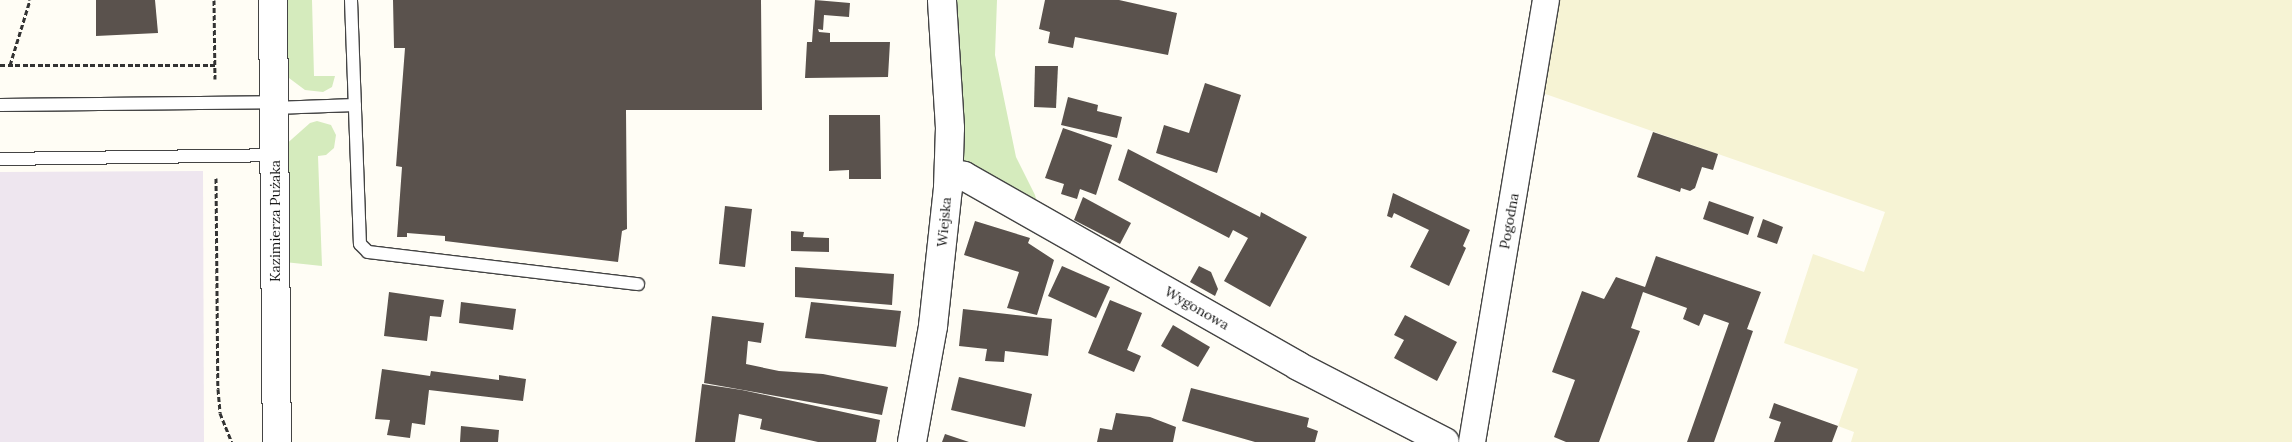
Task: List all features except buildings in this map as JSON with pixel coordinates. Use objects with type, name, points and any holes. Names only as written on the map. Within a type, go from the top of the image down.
[{"type":"street","name":"Kazimierza Pużaka","points":[[273,0],[277,442]]},
{"type":"street","name":"Wiejska","points":[[912,442],[933,326],[948,174],[950,128],[942,0]]},
{"type":"street","name":"Pogodna","points":[[1472,442],[1546,0]]},
{"type":"street","name":"Wygonowa","points":[[948,174],[964,176],[1298,366],[1445,442]]},
{"type":"lane","points":[[351,0],[360,244],[368,252],[638,284]]},
{"type":"lane","points":[[0,105],[216,103],[355,105]]},
{"type":"lane","points":[[0,159],[274,155]]},
{"type":"path","points":[[10,65],[30,0]]},
{"type":"path","points":[[214,0],[216,103]]},
{"type":"path","points":[[0,65],[215,64]]},
{"type":"path","points":[[215,156],[218,389],[220,413],[232,442]]},
{"type":"shaded area","points":[[1546,0],[2292,0],[2292,442],[1851,442],[1854,432],[1838,426],[1858,369],[1784,343],[1813,254],[1864,272],[1885,212],[1531,89]]},
{"type":"shaded area","points":[[203,171],[204,442],[0,442],[0,172]]},
{"type":"green space","points":[[288,0],[312,0],[314,76],[335,76],[332,87],[323,92],[305,90],[273,66],[273,12]]},
{"type":"green space","points":[[942,0],[997,0],[995,55],[1016,157],[1035,195],[1043,223],[964,176]]},
{"type":"green space","points":[[317,121],[331,125],[336,135],[334,148],[326,155],[318,156],[322,266],[275,261],[274,155],[310,123]]}]
